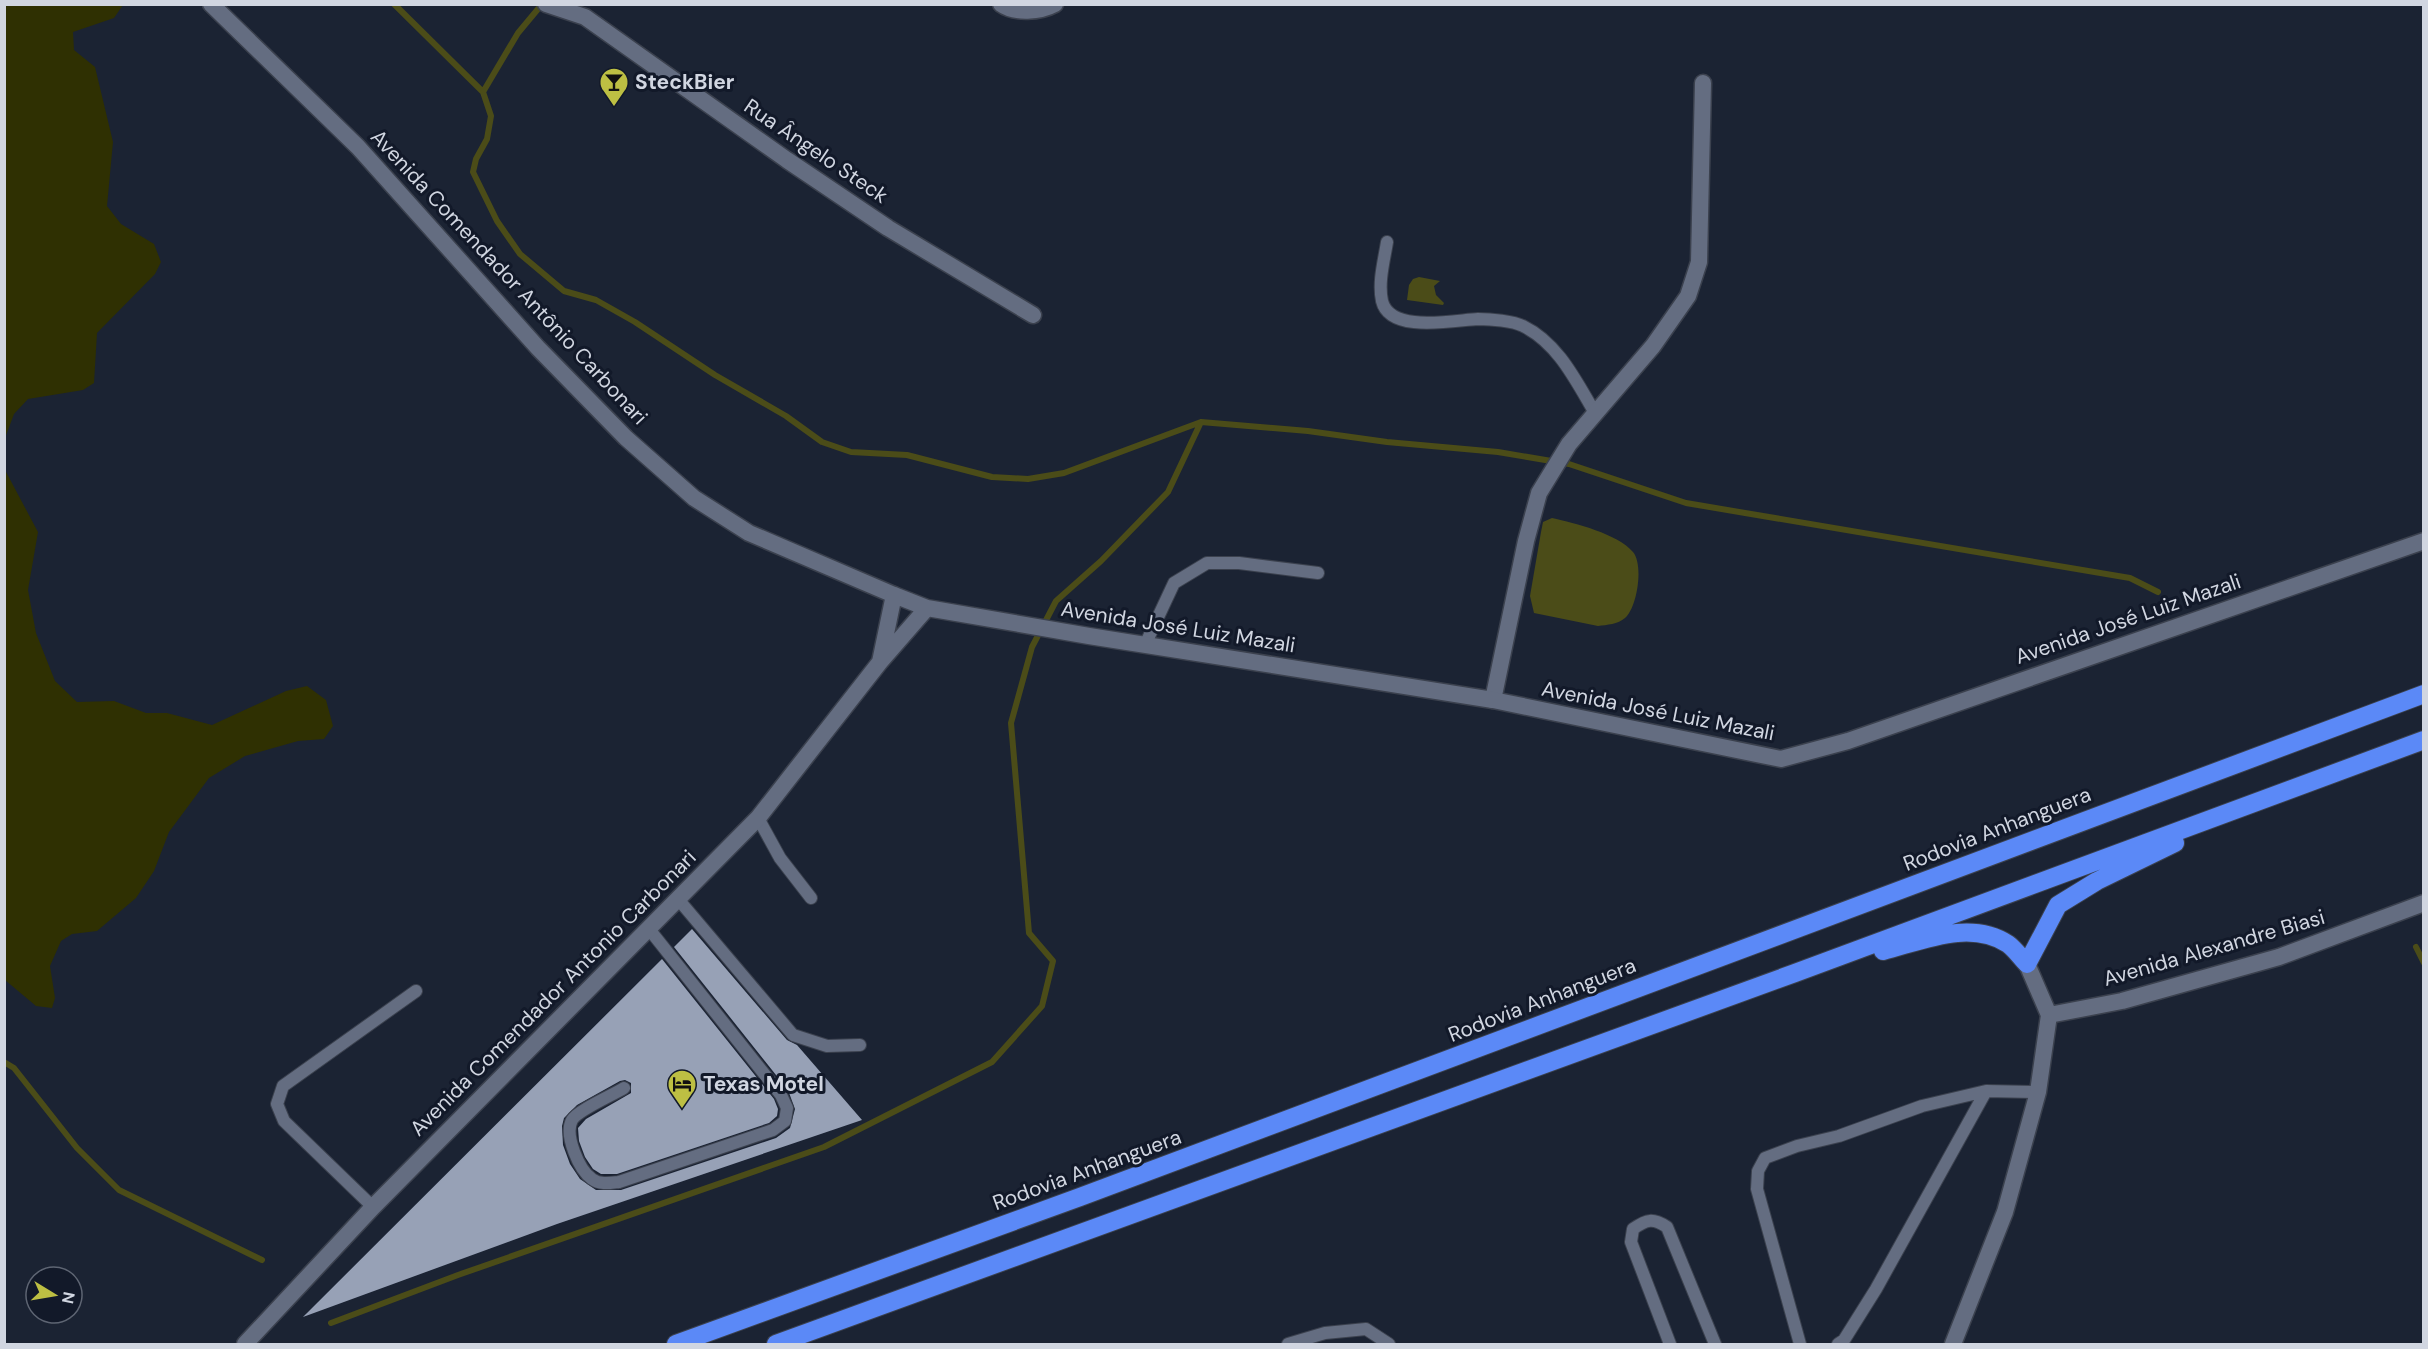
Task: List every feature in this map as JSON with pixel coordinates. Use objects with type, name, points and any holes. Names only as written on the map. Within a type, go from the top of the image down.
[{"type":"highway","name":"Rodovia Anhanguera","points":[[676,1344],[1114,1184],[2424,694]]},
{"type":"highway","points":[[776,1344],[1795,973],[2424,740]]},
{"type":"highway","points":[[1795,973],[1960,932],[1987,935],[2008,944],[2027,964],[2058,905],[2097,881],[2277,795]]},
{"type":"main road","name":"Avenida Comendador Antônio Carbonari","points":[[211,4],[358,147],[538,348],[618,430],[694,498],[749,533],[927,608]]},
{"type":"main road","name":"Rua Ângelo Steck","points":[[546,4],[585,17],[879,222],[1033,315]]},
{"type":"main road","points":[[585,17],[597,4]]},
{"type":"main road","points":[[1001,4],[1008,9],[1044,10],[1055,4]]},
{"type":"main road","points":[[1493,700],[1526,541],[1539,493],[1569,444],[1653,346],[1688,296],[1699,262],[1703,83]]},
{"type":"main road","name":"Avenida José Luiz Mazali","points":[[927,608],[1493,700],[1781,759],[1848,741],[2424,541]]},
{"type":"main road","name":"Avenida Comendador Antonio Carbonari","points":[[880,662],[894,595]]},
{"type":"main road","name":"Avenida Comendador Antonio Carbonari","points":[[245,1344],[373,1207],[758,818],[880,662],[927,608]]},
{"type":"main road","name":"Avenida Alexandre Biasi","points":[[2049,1015],[2122,1001],[2279,957],[2424,903]]},
{"type":"main road","points":[[1953,1344],[2005,1212],[2038,1092],[2049,1015],[2027,964]]},
{"type":"lane","points":[[1386,242],[1380,287],[1383,304],[1393,315],[1413,323],[1482,319],[1522,326],[1548,344],[1566,364],[1595,413]]},
{"type":"lane","points":[[1145,645],[1174,582],[1208,563],[1239,563],[1318,573]]},
{"type":"lane","points":[[758,818],[780,858],[811,898]]},
{"type":"lane","points":[[678,899],[793,1035],[827,1046],[860,1045]]},
{"type":"lane","points":[[624,1088],[573,1118],[568,1129],[570,1141],[582,1168],[592,1180],[603,1184],[619,1182],[773,1130],[785,1121],[787,1108],[781,1095],[649,929]]},
{"type":"lane","points":[[373,1207],[284,1122],[277,1104],[284,1086],[416,991]]},
{"type":"lane","points":[[1800,1344],[1757,1189],[1758,1171],[1765,1158],[1797,1146],[1839,1136],[1922,1106],[1986,1091],[2038,1092]]},
{"type":"lane","points":[[1838,1344],[1844,1340],[1876,1289],[1986,1091]]},
{"type":"lane","points":[[1670,1344],[1631,1242],[1633,1229],[1646,1220],[1656,1219],[1667,1227],[1715,1344]]},
{"type":"lane","points":[[1288,1344],[1325,1333],[1366,1329],[1389,1344]]},
{"type":"shaded area","points":[[5,4],[123,5],[114,18],[73,32],[74,50],[95,67],[113,142],[107,206],[121,224],[154,244],[161,262],[155,274],[97,333],[94,383],[83,390],[28,399],[14,414],[5,438]]},
{"type":"shaded area","points":[[1419,277],[1440,281],[1434,286],[1436,295],[1444,303],[1443,305],[1407,300],[1409,285],[1413,279]]},
{"type":"shaded area","points":[[5,470],[38,532],[28,590],[36,633],[55,681],[77,702],[114,701],[146,713],[167,713],[212,725],[286,691],[307,686],[326,700],[333,726],[324,739],[298,741],[245,756],[209,778],[169,832],[154,871],[136,898],[97,931],[72,934],[61,941],[50,966],[55,998],[52,1008],[36,1006],[5,980]]},
{"type":"shaded area","points":[[1552,518],[1584,526],[1607,535],[1633,552],[1638,566],[1638,586],[1633,605],[1625,618],[1612,624],[1598,626],[1534,613],[1530,596],[1541,532],[1543,522]]},
{"type":"building","name":"Texas Motel","points":[[692,929],[787,1040],[797,1045],[862,1120],[557,1224],[303,1317],[662,959],[774,1099],[778,1109],[777,1116],[769,1123],[617,1174],[601,1174],[593,1169],[585,1157],[579,1141],[578,1128],[586,1119],[631,1093],[631,1083],[625,1080],[620,1081],[577,1105],[564,1118],[563,1145],[570,1164],[580,1179],[596,1190],[621,1190],[776,1138],[790,1128],[795,1109],[788,1090],[674,947]]},
{"type":"waterway","points":[[394,4],[483,92],[491,116],[487,139],[476,159],[473,172],[497,221],[520,254],[564,291],[596,300],[635,322],[715,375],[786,416],[822,442],[851,452],[907,455],[992,477],[1028,479],[1064,473],[1201,422],[1308,431],[1387,442],[1498,452],[1569,464],[1686,503],[2130,578],[2158,592]]},
{"type":"waterway","points":[[483,92],[518,33],[538,9]]},
{"type":"waterway","points":[[331,1323],[458,1275],[824,1147],[992,1062],[1042,1006],[1053,961],[1029,933],[1011,723],[1032,647],[1056,601],[1101,561],[1168,492],[1201,422]]},
{"type":"waterway","points":[[2416,947],[2424,963]]},
{"type":"waterway","points":[[4,1062],[14,1068],[77,1148],[119,1190],[262,1260]]},
{"type":"place","name":"SteckBier","points":[[614,108]]},
{"type":"place","name":"Texas Motel","points":[[682,1110]]}]
